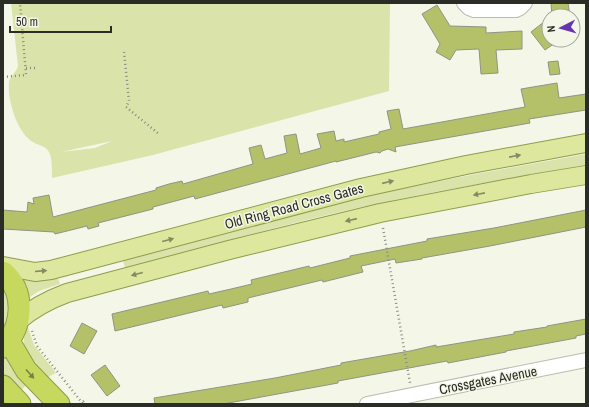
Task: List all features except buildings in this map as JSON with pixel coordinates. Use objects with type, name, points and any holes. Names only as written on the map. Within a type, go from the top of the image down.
[{"type":"highway","points":[[3,272],[9,278],[17,291],[25,324],[15,331],[6,344],[26,370],[59,404]]},
{"type":"highway","points":[[3,386],[20,404]]},
{"type":"main road","name":"Old Ring Road Cross Gates","points":[[3,266],[35,272],[51,270],[361,188],[466,165],[586,143]]},
{"type":"main road","name":"Old Ring Road Cross Gates","points":[[25,324],[31,310],[45,302],[67,293],[229,250],[380,213],[586,175]]},
{"type":"street","points":[[464,3],[474,10],[512,10],[520,8],[525,3]]},
{"type":"street","name":"Crossgates Avenue","points":[[367,404],[586,360]]},
{"type":"path","points":[[3,77],[26,75],[20,3]]},
{"type":"path","points":[[124,52],[129,101],[126,107],[159,134]]},
{"type":"path","points":[[26,68],[36,68]]},
{"type":"path","points":[[380,213],[412,395]]},
{"type":"path","points":[[25,324],[37,346],[82,404],[85,400]]},
{"type":"green space","points":[[11,3],[390,3],[389,91],[153,155],[52,178],[50,154],[44,147],[27,138],[18,124],[11,106],[9,82],[18,66]],"holes":[[[112,141],[95,148],[61,152]]]},
{"type":"green space","points":[[586,154],[586,165],[357,208],[270,229],[125,268],[122,257],[355,198]]},
{"type":"green space","points":[[57,275],[60,284],[39,291],[30,297],[27,286],[22,277]]},
{"type":"green space","points":[[3,285],[9,302],[9,314],[3,330]]},
{"type":"green space","points":[[27,325],[34,345],[56,373],[44,379],[26,355],[24,349]]},
{"type":"green space","points":[[9,353],[29,383],[19,392],[3,374],[3,358]]}]
